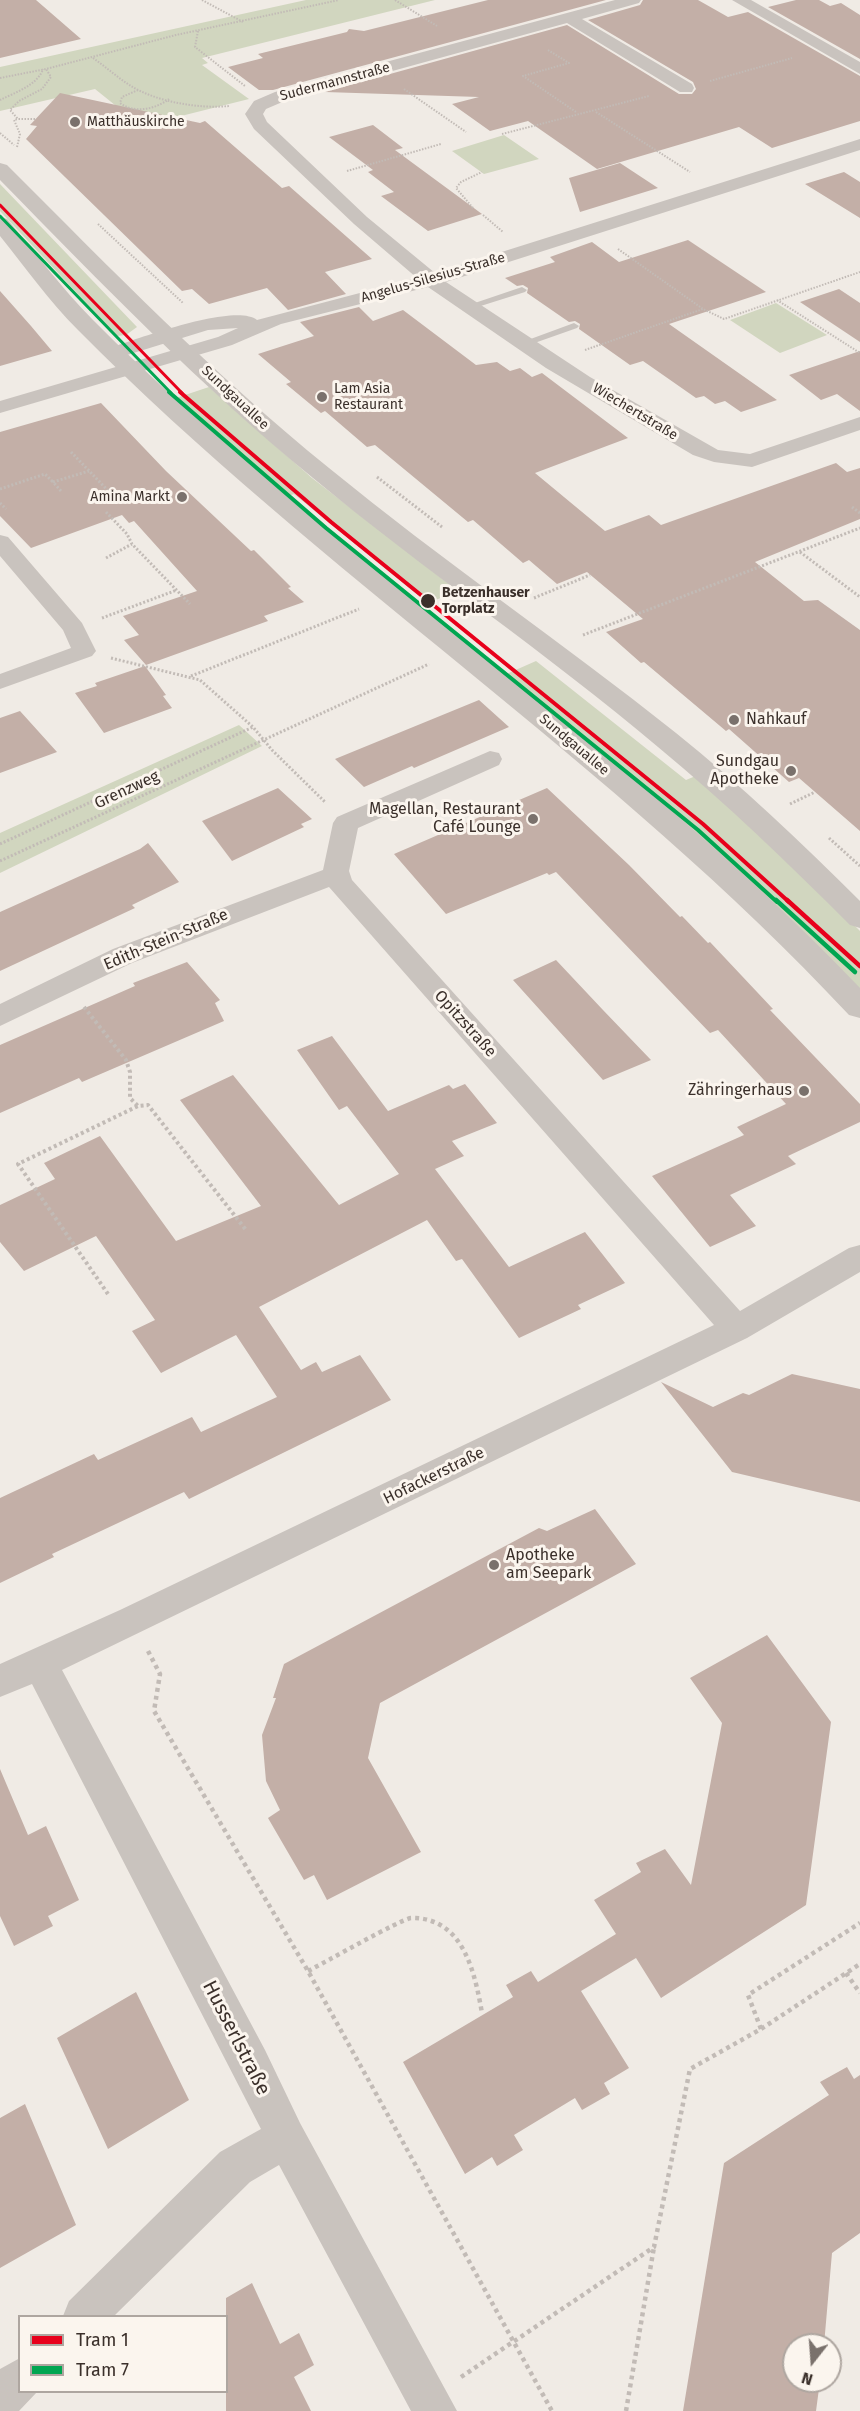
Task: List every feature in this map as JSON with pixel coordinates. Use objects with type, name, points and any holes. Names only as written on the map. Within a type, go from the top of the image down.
[{"type":"street","name":"Sudermannstraße","points":[[432,280],[314,179],[260,125],[254,114],[255,109],[268,101],[633,0]]},
{"type":"street","points":[[740,0],[860,69]]},
{"type":"street","points":[[570,18],[684,87]]},
{"type":"street","name":"Angelus-Silesius-Straße","points":[[122,360],[185,353],[225,341],[274,320],[432,280],[716,188],[856,149]]},
{"type":"street","name":"Sundgauallee","points":[[0,169],[165,336],[323,475],[666,739],[770,828],[860,918]]},
{"type":"street","name":"Sundgauallee","points":[[0,223],[84,323],[122,360],[301,521],[619,782],[734,881],[795,939],[860,1007]]},
{"type":"street","name":"Wiechertstraße","points":[[432,280],[524,344],[673,435],[714,456],[752,461],[860,423]]},
{"type":"street","name":"Angelus-Silesius-Straße","points":[[165,336],[206,324],[274,320]]},
{"type":"street","points":[[0,408],[122,360],[165,336]]},
{"type":"street","points":[[0,389],[122,360]]},
{"type":"street","points":[[0,542],[74,628],[84,651],[0,682]]},
{"type":"street","points":[[336,875],[346,823],[490,759]]},
{"type":"street","name":"Edith-Stein-Straße","points":[[0,1016],[182,930],[336,875]]},
{"type":"street","name":"Opitzstraße","points":[[336,875],[340,883],[736,1329]]},
{"type":"street","name":"Hofackerstraße","points":[[0,1681],[132,1621],[736,1329],[860,1257]]},
{"type":"street","name":"Husserlstraße","points":[[40,1663],[251,2064],[286,2137],[432,2405]]},
{"type":"street","points":[[85,2315],[235,2167],[286,2137]]},
{"type":"street","points":[[0,2399],[18,2382]]},
{"type":"lane","points":[[472,310],[525,293]]},
{"type":"lane","points":[[524,344],[570,324]]},
{"type":"path","points":[[202,0],[243,22]]},
{"type":"path","points":[[0,78],[339,0]]},
{"type":"path","points":[[395,0],[466,46]]},
{"type":"path","points":[[198,31],[195,47],[268,101]]},
{"type":"path","points":[[519,32],[568,63],[523,76],[577,113]]},
{"type":"path","points":[[502,134],[577,113],[596,112],[826,48]]},
{"type":"path","points":[[93,57],[138,90],[169,99],[220,108],[230,106]]},
{"type":"path","points":[[537,68],[542,70]]},
{"type":"path","points":[[0,100],[29,85],[41,75],[44,69]]},
{"type":"path","points":[[18,119],[10,111],[13,106],[35,96],[49,82],[51,77],[44,69]]},
{"type":"path","points":[[376,70],[466,132]]},
{"type":"path","points":[[138,90],[123,97],[120,103],[123,106],[146,109],[158,106],[169,99]]},
{"type":"path","points":[[596,112],[716,188]]},
{"type":"path","points":[[0,133],[17,147],[20,134],[14,120],[35,119]]},
{"type":"path","points":[[314,179],[441,144]]},
{"type":"path","points":[[473,208],[456,191],[456,188],[461,182],[482,172]]},
{"type":"path","points":[[92,218],[206,324]]},
{"type":"path","points":[[591,230],[703,309],[724,319],[860,272]]},
{"type":"path","points":[[776,300],[860,353]]},
{"type":"path","points":[[524,344],[566,343],[581,352],[703,309]]},
{"type":"path","points":[[71,452],[115,498]]},
{"type":"path","points":[[53,482],[89,471]]},
{"type":"path","points":[[0,489],[45,474],[61,491]]},
{"type":"path","points":[[0,503],[6,509]]},
{"type":"path","points":[[852,507],[860,513]]},
{"type":"path","points":[[106,512],[128,534],[132,544],[190,604]]},
{"type":"path","points":[[583,635],[860,528]]},
{"type":"path","points":[[106,558],[132,544]]},
{"type":"path","points":[[800,552],[860,597]]},
{"type":"path","points":[[534,598],[590,575]]},
{"type":"path","points":[[74,628],[177,590]]},
{"type":"path","points":[[190,676],[360,609]]},
{"type":"path","points":[[84,651],[200,680],[253,727],[346,823]]},
{"type":"path","points":[[264,740],[430,664]]},
{"type":"path","points":[[0,844],[253,727]]},
{"type":"path","name":"Grenzweg","points":[[0,861],[264,740]]},
{"type":"path","points":[[790,804],[815,792]]},
{"type":"path","points":[[66,983],[126,1060],[130,1072],[130,1098],[138,1106]]},
{"type":"path","points":[[108,1294],[18,1164],[138,1106],[147,1105],[246,1230]]},
{"type":"path","points":[[132,1621],[160,1674],[154,1710],[308,1971],[552,2411]]},
{"type":"path","points":[[308,1971],[410,1918],[424,1920],[446,1928],[463,1946],[472,1962],[482,2013]]},
{"type":"path","points":[[761,2029],[748,1995],[860,1923]]},
{"type":"path","points":[[626,2411],[654,2247],[690,2069],[761,2029],[860,1964]]},
{"type":"path","points":[[846,1973],[860,1993]]},
{"type":"path","points":[[432,2405],[513,2340],[654,2247]]},
{"type":"green space","points":[[306,0],[435,0],[202,58],[208,63],[202,65],[249,99],[141,126],[95,89],[0,111],[0,67]]},
{"type":"green space","points":[[504,135],[539,159],[484,174],[452,151]]},
{"type":"green space","points":[[0,184],[137,327],[126,335],[117,336],[0,211]]},
{"type":"green space","points":[[776,303],[827,335],[780,353],[730,320]]},
{"type":"green space","points":[[209,387],[312,478],[458,591],[428,603],[294,494],[283,498],[173,399]]},
{"type":"green space","points":[[536,661],[686,780],[698,775],[750,820],[860,931],[860,992],[502,676]]},
{"type":"green space","points":[[239,725],[262,746],[0,873],[0,833]]},
{"type":"building","points":[[0,0],[36,0],[81,39],[0,58]]},
{"type":"building","points":[[488,0],[606,0],[273,90],[259,90],[228,67],[263,58],[258,54],[347,32],[349,29],[364,31]]},
{"type":"building","points":[[643,0],[698,0],[728,17],[748,12],[860,76],[860,121],[772,148],[739,127],[597,169],[528,121],[490,131],[452,104],[479,97],[325,92],[567,25],[679,94],[692,94],[696,89],[693,82],[588,20],[640,5]]},
{"type":"building","points":[[796,0],[819,0],[830,6],[841,3],[860,15],[860,59],[768,7]]},
{"type":"building","points":[[60,93],[200,123],[205,121],[282,188],[289,186],[372,259],[325,272],[346,294],[288,310],[267,288],[209,304],[192,289],[182,291],[26,139],[37,126],[30,125]]},
{"type":"building","points":[[373,125],[403,148],[395,150],[482,214],[428,231],[381,196],[394,192],[368,172],[373,170],[329,137]]},
{"type":"building","points":[[620,163],[658,188],[580,212],[569,178]]},
{"type":"building","points":[[844,172],[860,182],[860,218],[805,184]]},
{"type":"building","points":[[688,240],[766,292],[669,324],[777,400],[741,412],[725,401],[715,404],[704,396],[696,398],[643,361],[630,365],[579,329],[580,324],[575,321],[569,322],[527,293],[528,288],[523,285],[517,286],[505,278],[555,262],[550,257],[592,242],[619,262]]},
{"type":"building","points":[[839,289],[860,303],[860,342],[800,302]]},
{"type":"building","points":[[0,291],[31,326],[52,351],[0,366]]},
{"type":"building","points":[[359,307],[373,321],[403,310],[476,365],[497,362],[510,371],[520,368],[532,377],[542,373],[628,438],[535,473],[605,531],[649,515],[661,525],[836,463],[847,472],[860,468],[860,519],[755,562],[804,601],[818,600],[860,630],[860,831],[799,778],[789,782],[729,729],[726,731],[606,632],[643,619],[587,572],[557,584],[529,560],[523,563],[473,520],[468,522],[375,445],[367,447],[325,411],[321,413],[286,384],[291,382],[258,354],[314,336],[300,322]]},
{"type":"building","points":[[860,351],[860,411],[837,394],[821,400],[789,375]]},
{"type":"building","points":[[101,403],[166,471],[251,551],[254,550],[291,587],[288,588],[304,602],[264,616],[268,621],[146,665],[124,640],[139,635],[123,616],[197,591],[134,521],[129,523],[122,515],[31,548],[0,516],[0,432]]},
{"type":"building","points":[[145,666],[166,695],[163,696],[172,708],[104,733],[75,693],[97,686],[95,683]]},
{"type":"building","points":[[479,700],[509,727],[364,787],[335,759]]},
{"type":"building","points":[[20,711],[57,752],[0,773],[0,718]]},
{"type":"building","points":[[278,788],[312,819],[301,824],[304,827],[232,861],[202,821]]},
{"type":"building","points":[[547,788],[629,865],[680,917],[682,916],[708,943],[710,942],[773,1009],[770,1010],[860,1104],[860,1122],[788,1156],[796,1164],[730,1195],[756,1226],[710,1247],[652,1176],[744,1135],[737,1127],[786,1104],[718,1030],[710,1033],[556,872],[549,875],[547,873],[446,914],[394,854]]},
{"type":"building","points":[[148,843],[179,882],[132,905],[135,908],[0,971],[0,912],[140,849]]},
{"type":"building","points":[[556,960],[651,1060],[603,1080],[513,980]]},
{"type":"building","points":[[187,962],[220,1000],[215,1003],[224,1021],[82,1082],[79,1078],[0,1113],[0,1045],[135,986],[133,983]]},
{"type":"building","points":[[332,1036],[388,1111],[449,1085],[453,1089],[465,1084],[497,1123],[452,1141],[464,1156],[435,1169],[509,1267],[585,1232],[625,1283],[578,1305],[581,1309],[519,1338],[462,1259],[456,1261],[427,1220],[259,1307],[301,1370],[316,1362],[322,1372],[360,1355],[391,1400],[189,1499],[184,1492],[52,1554],[54,1557],[0,1583],[0,1498],[94,1454],[98,1460],[192,1417],[201,1432],[277,1397],[236,1335],[161,1373],[132,1331],[155,1320],[96,1236],[24,1271],[0,1242],[0,1205],[55,1179],[44,1163],[100,1136],[176,1241],[261,1206],[180,1100],[233,1075],[339,1205],[399,1174],[347,1106],[339,1110],[297,1050]]},
{"type":"building","points":[[792,1374],[860,1389],[860,1502],[732,1472],[661,1382],[713,1407],[743,1393],[749,1395]]},
{"type":"building","points":[[595,1509],[636,1564],[380,1703],[368,1758],[421,1852],[327,1900],[314,1875],[304,1880],[268,1818],[280,1810],[266,1781],[262,1735],[276,1698],[273,1698],[284,1664],[539,1528],[547,1531]]},
{"type":"building","points":[[767,1635],[831,1722],[806,1905],[661,1998],[636,1958],[581,1991],[629,2068],[604,2083],[610,2094],[582,2110],[575,2098],[514,2135],[523,2150],[497,2166],[492,2157],[465,2174],[403,2062],[513,1997],[506,1985],[531,1971],[538,1982],[616,1934],[594,1900],[641,1872],[636,1863],[665,1849],[691,1885],[722,1723],[690,1678]]},
{"type":"building","points":[[0,1769],[28,1835],[46,1826],[79,1900],[48,1916],[53,1926],[14,1946],[0,1916]]},
{"type":"building","points":[[136,1992],[189,2100],[108,2149],[57,2038]]},
{"type":"building","points":[[847,2067],[854,2079],[860,2075],[860,2233],[832,2253],[825,2333],[782,2333],[782,2393],[818,2393],[816,2411],[683,2411],[724,2163],[829,2095],[820,2082]]},
{"type":"building","points":[[25,2104],[76,2225],[0,2268],[0,2118]]},
{"type":"building","points":[[252,2283],[280,2344],[299,2333],[314,2365],[294,2377],[311,2411],[226,2411],[228,2315],[226,2315],[226,2298]]},
{"type":"tram line","name":"1","points":[[0,205],[180,392],[331,522],[703,824],[860,966]]},
{"type":"tram line","name":"7","points":[[0,216],[175,398],[326,528],[698,830],[855,972]]},
{"type":"place","name":"Matthäuskirche","points":[[75,122]]},
{"type":"place","name":"Lam Asia Restaurant","points":[[322,397]]},
{"type":"place","name":"Amina Markt","points":[[182,497]]},
{"type":"place","name":"Betzenhauser Torplatz","points":[[428,601]]},
{"type":"place","name":"Nahkauf","points":[[734,720]]},
{"type":"place","name":"Sundgau Apotheke","points":[[791,771]]},
{"type":"place","name":"Magellan, Restaurant Café Lounge","points":[[533,819]]},
{"type":"place","name":"Zähringerhaus","points":[[804,1091]]},
{"type":"place","name":"Apotheke am Seepark","points":[[494,1565]]}]
